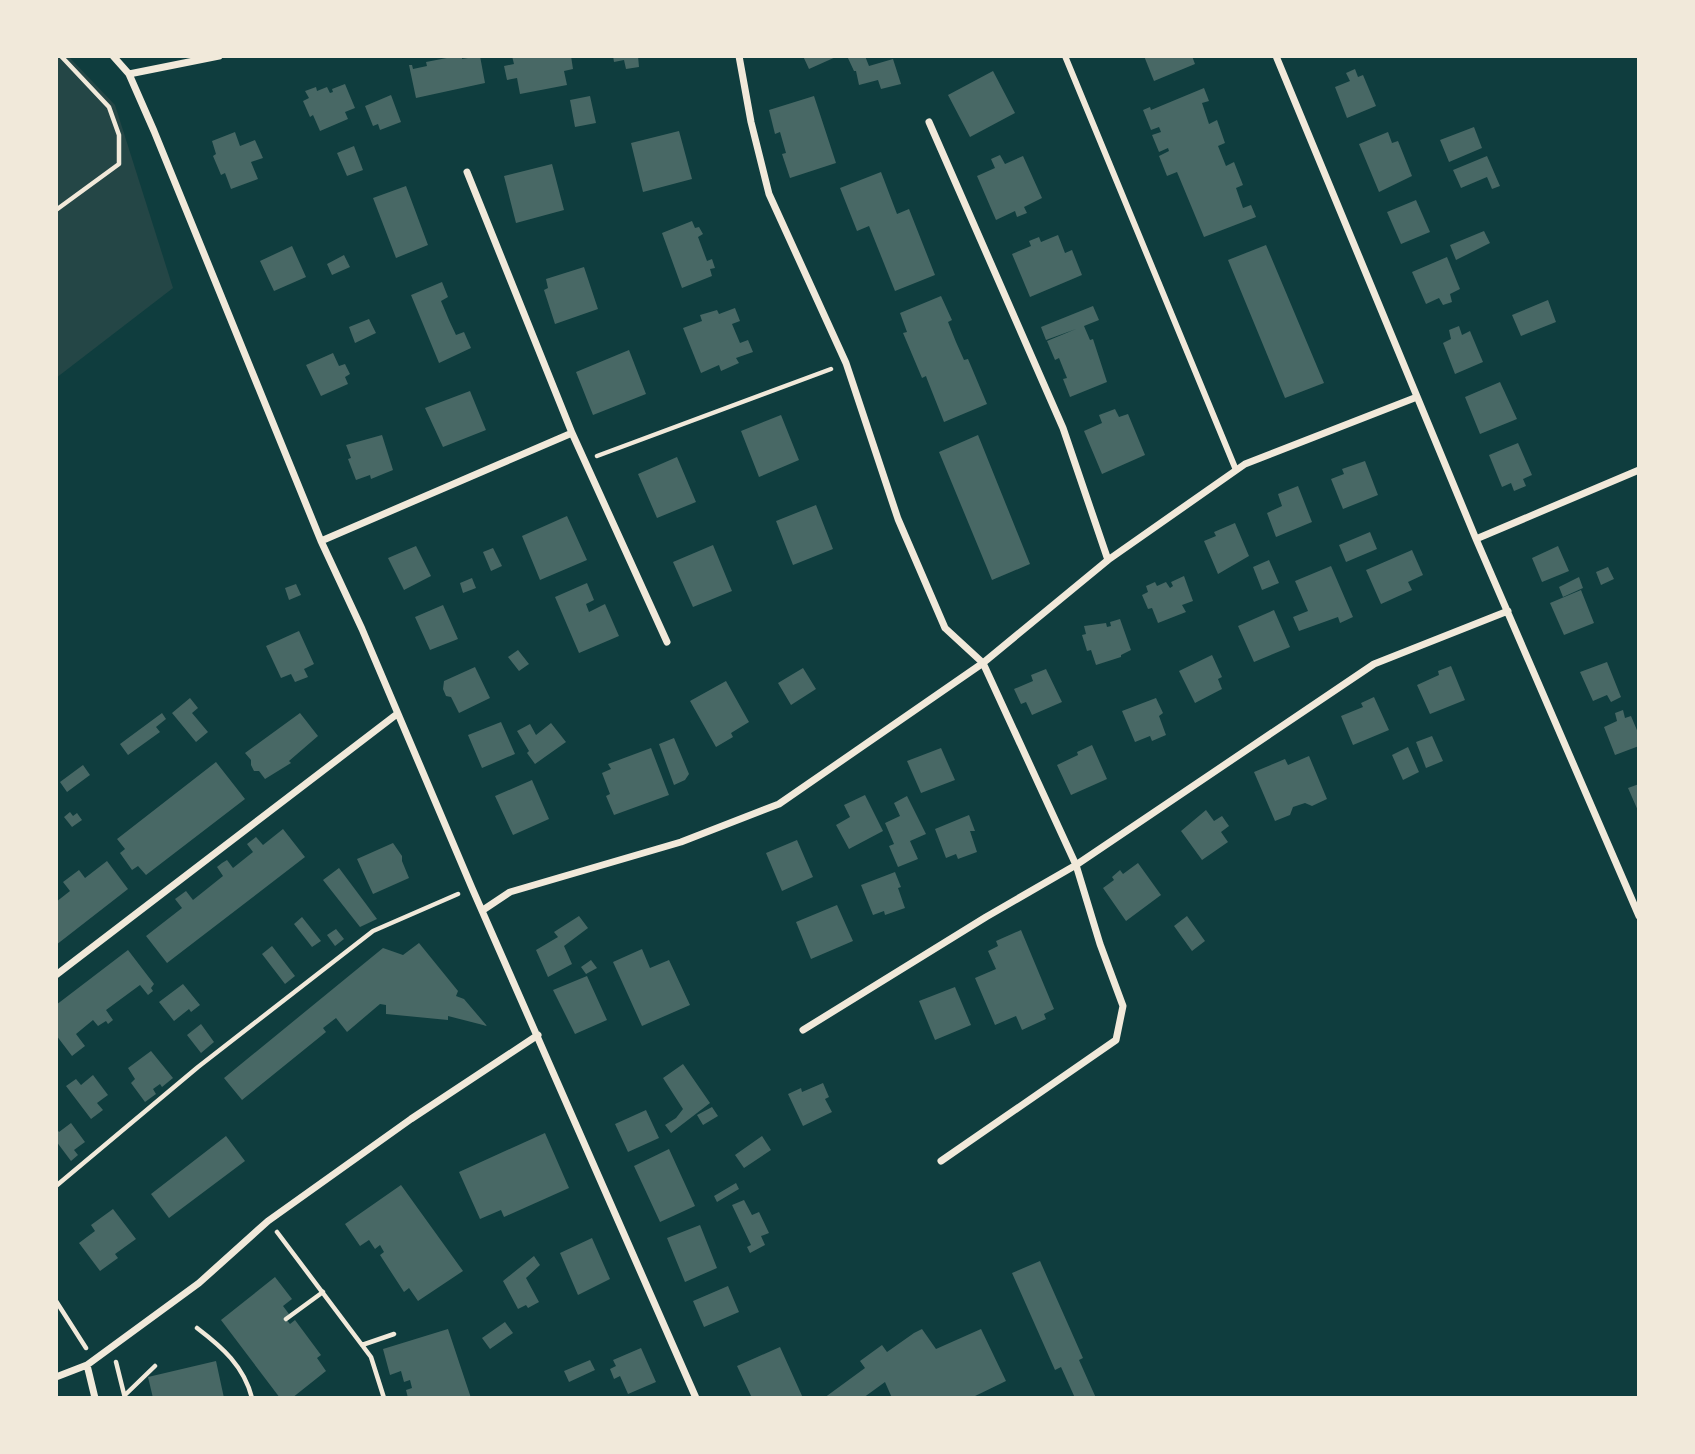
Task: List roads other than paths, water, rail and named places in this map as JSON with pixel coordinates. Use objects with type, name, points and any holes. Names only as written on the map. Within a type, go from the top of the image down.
[{"type":"street","points":[[113,56],[130,74],[321,541],[362,629],[472,888],[696,1398]]},
{"type":"street","points":[[130,74],[219,56]]},
{"type":"street","points":[[739,56],[751,122],[769,194],[846,363],[898,519],[945,628],[983,663],[1076,865],[1100,944],[1123,1006],[1116,1040],[941,1161]]},
{"type":"street","points":[[1065,56],[1236,470]]},
{"type":"street","points":[[1276,56],[1476,539],[1639,916]]},
{"type":"street","points":[[929,122],[1063,428],[1108,560]]},
{"type":"street","points":[[467,172],[572,433],[667,642]]},
{"type":"street","points":[[483,910],[510,892],[681,842],[779,804],[983,663],[1108,560],[1245,464],[1417,397]]},
{"type":"street","points":[[321,541],[572,433]]},
{"type":"street","points":[[1476,539],[1639,470]]},
{"type":"street","points":[[803,1030],[1076,865],[1374,664],[1508,611]]},
{"type":"street","points":[[56,975],[397,714]]},
{"type":"street","points":[[56,1377],[91,1362],[199,1283],[268,1220],[411,1119],[538,1035]]},
{"type":"street","points":[[91,1362],[95,1398]]}]
